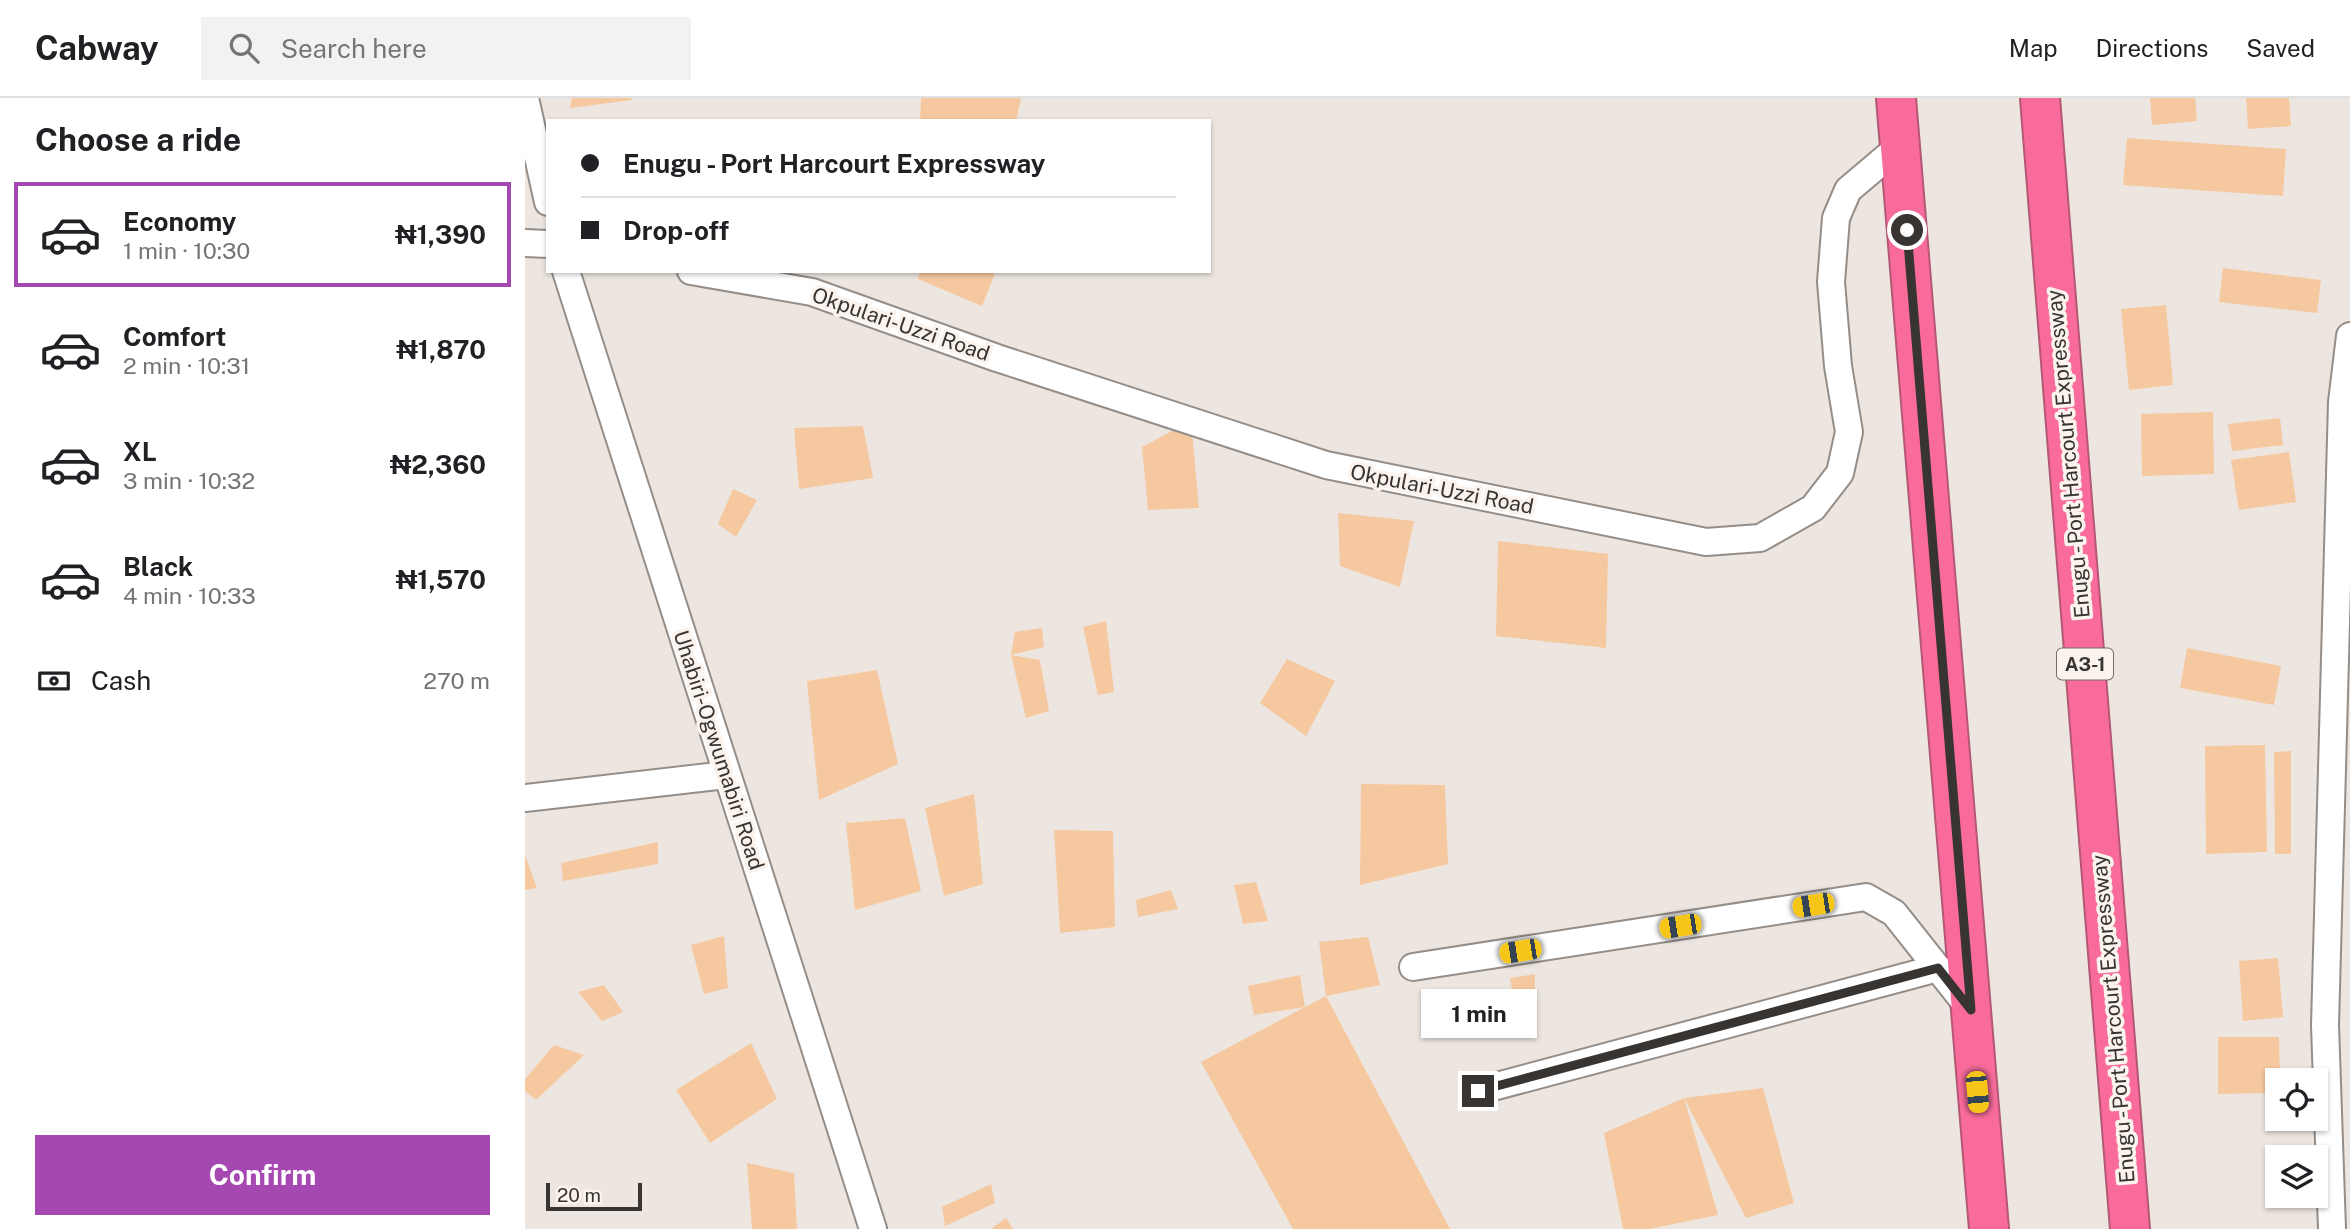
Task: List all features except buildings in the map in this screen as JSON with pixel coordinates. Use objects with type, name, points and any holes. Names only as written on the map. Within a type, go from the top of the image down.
[{"type":"highway","points":[[1896,98],[1989,1229]]},
{"type":"highway","name":"Enugu - Port Harcourt Expressway","points":[[2040,98],[2130,1229]]},
{"type":"street","points":[[525,98],[546,193]]},
{"type":"street","name":"Okpulari-Uzzi Road","points":[[703,273],[812,292],[997,358],[1326,465],[1706,542],[1760,538],[1813,508],[1840,473],[1849,432],[1838,366],[1831,282],[1836,218],[1848,190],[1900,146]]},
{"type":"street","points":[[525,243],[546,244]]},
{"type":"street","name":"Uhabiri-Ogwumabiri Road","points":[[567,273],[873,1229]]},
{"type":"street","points":[[2332,1229],[2325,1025],[2342,402],[2350,335]]},
{"type":"street","points":[[525,798],[726,775]]},
{"type":"street","points":[[1413,967],[1866,897],[1894,913],[1971,1010]]},
{"type":"street","points":[[1478,1091],[1938,968]]},
{"type":"route","points":[[1478,1091],[1938,968],[1971,1010],[1907,230]]}]
